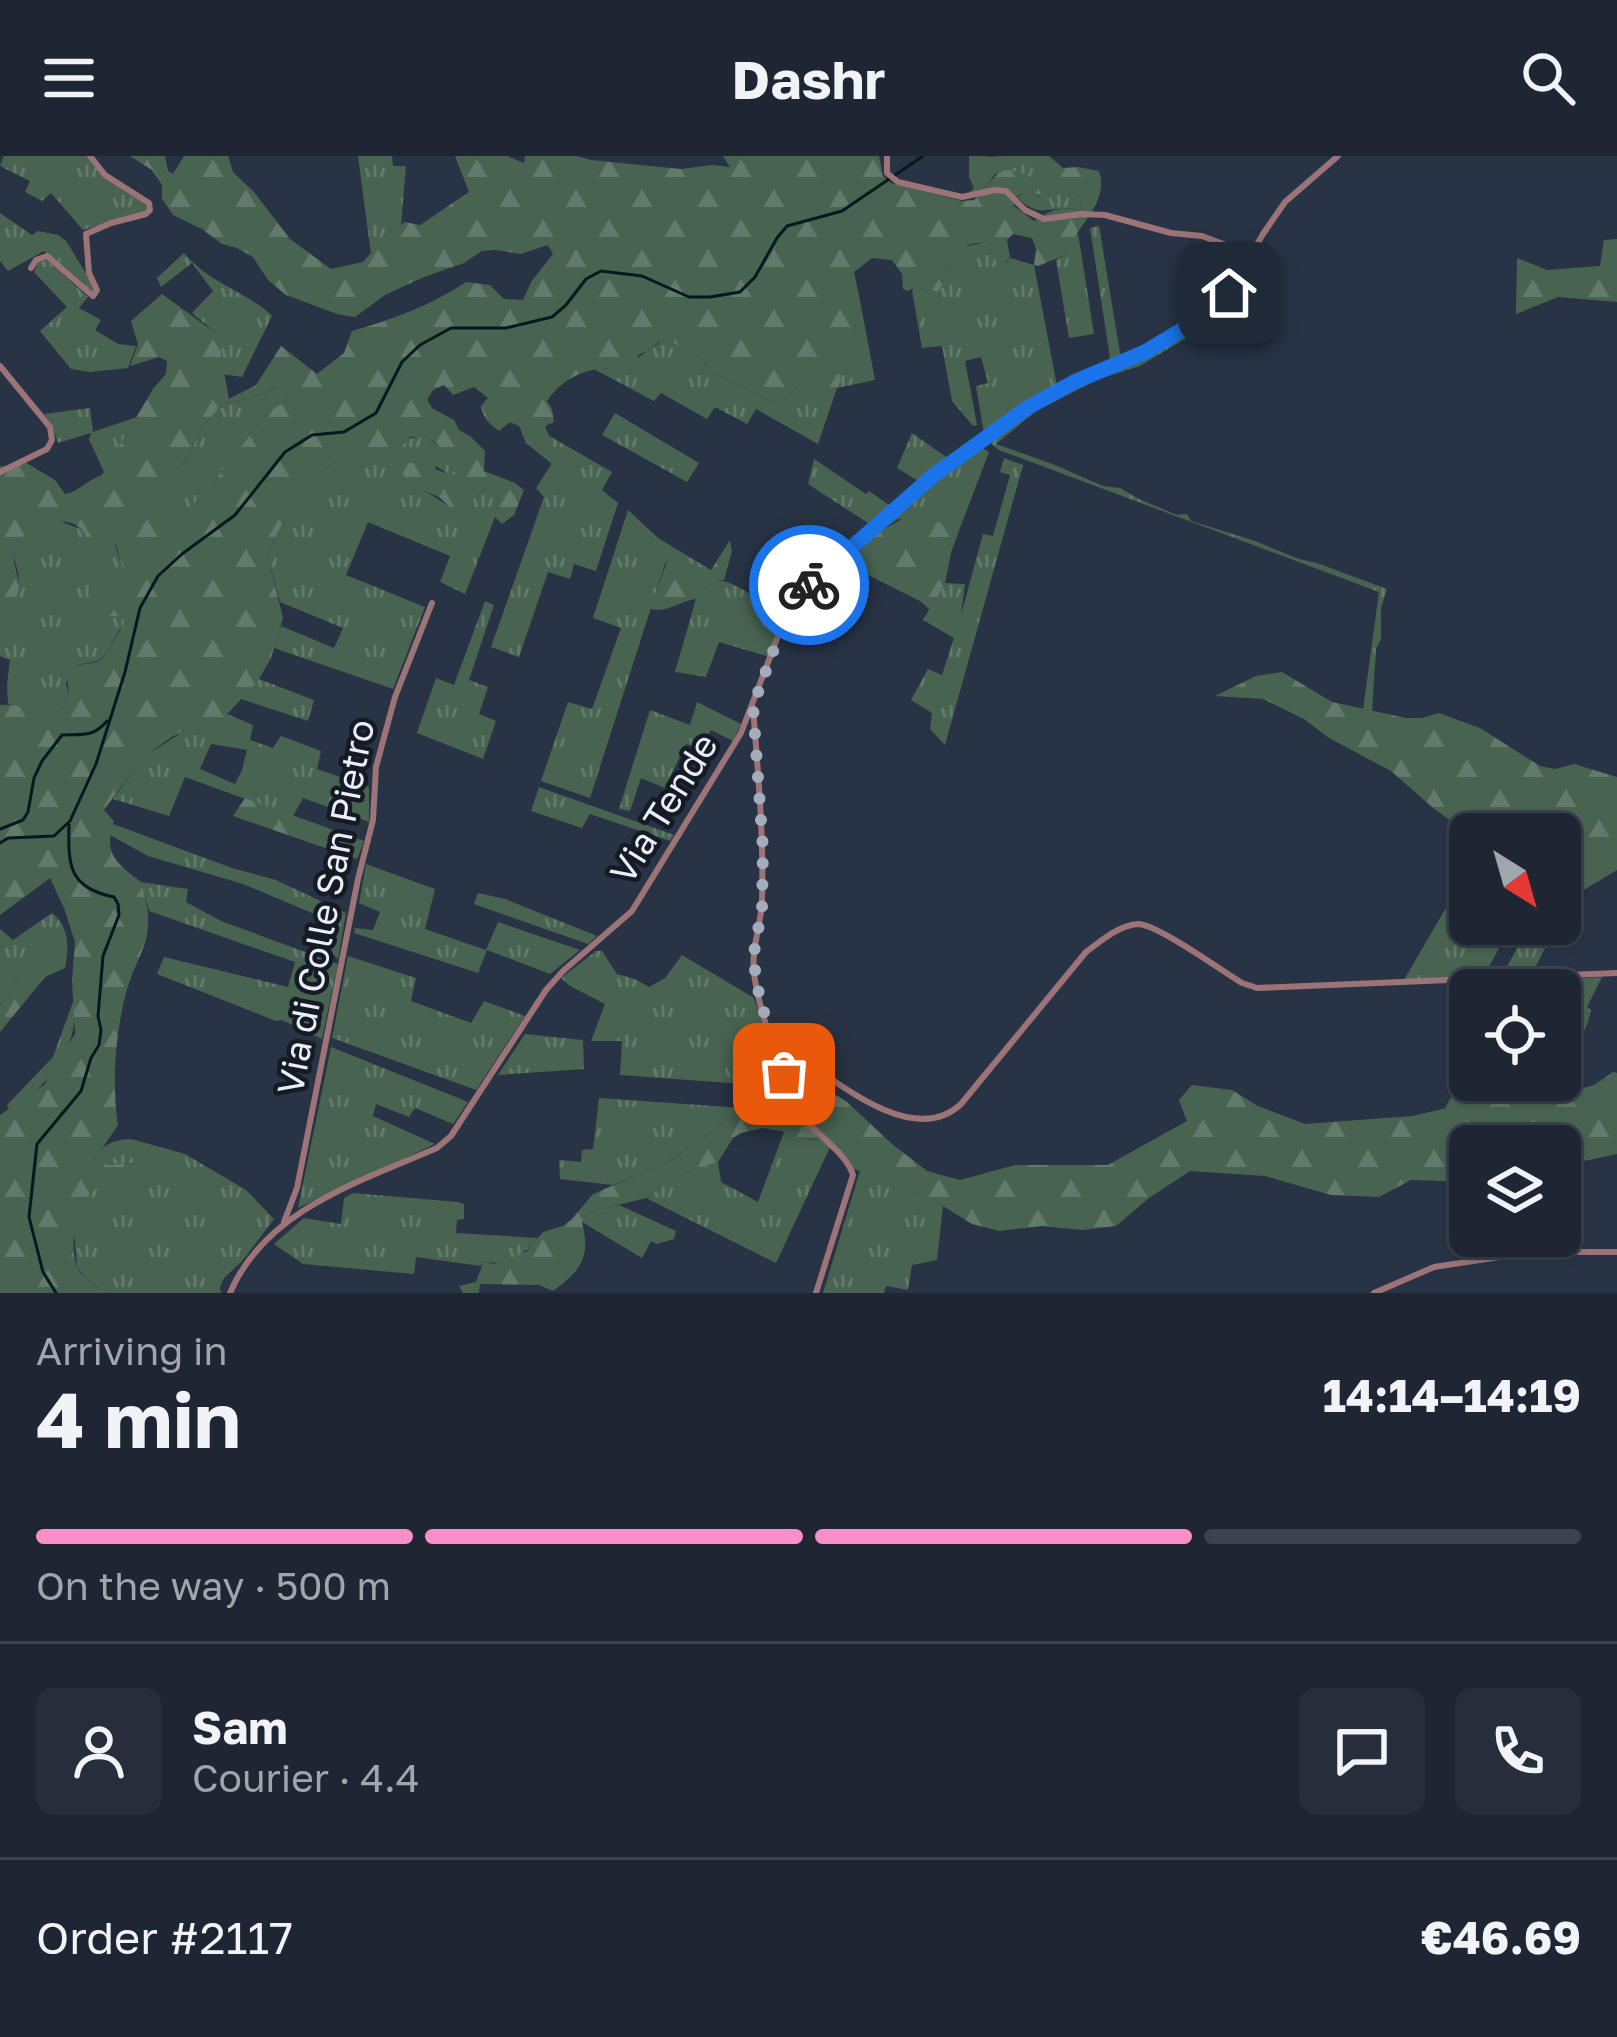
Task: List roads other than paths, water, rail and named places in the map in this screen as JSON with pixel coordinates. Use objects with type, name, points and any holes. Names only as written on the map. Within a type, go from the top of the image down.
[{"type":"street","points":[[32,268],[46,256],[93,296],[97,290],[89,273],[86,234],[150,210],[149,203],[105,175],[90,156]]},
{"type":"street","name":"Via Tende","points":[[230,1293],[247,1263],[282,1225],[319,1201],[437,1148],[452,1136],[546,990],[632,911],[729,753],[753,706],[785,619],[809,584],[934,475],[1027,408],[1145,352],[1208,314],[1229,293],[1290,197],[1337,157]]},
{"type":"street","points":[[886,159],[890,177],[905,184],[962,196],[1001,190],[1039,218],[1105,215],[1171,233],[1202,236],[1250,254]]},
{"type":"street","points":[[0,365],[38,410],[52,435],[47,449],[0,472]]},
{"type":"street","name":"Via di Colle San Pietro","points":[[282,1225],[297,1188],[373,820],[382,746],[431,603]]},
{"type":"street","points":[[753,706],[763,849],[762,908],[753,958],[756,984],[794,1106],[849,1163],[853,1175],[816,1293]]},
{"type":"street","points":[[772,1037],[891,1114],[928,1119],[947,1115],[961,1104],[1086,952],[1135,925],[1155,929],[1241,983],[1257,988],[1617,973]]},
{"type":"street","points":[[1374,1293],[1434,1267],[1532,1252],[1617,1252]]},
{"type":"waterway","points":[[0,843],[8,838],[54,836],[70,821],[96,764],[140,608],[158,576],[235,515],[285,452],[312,435],[344,432],[376,413],[402,362],[420,345],[451,328],[506,328],[552,317],[586,279],[601,271],[642,276],[689,297],[740,292],[787,226],[842,211],[923,156]]},
{"type":"waterway","points":[[0,829],[23,820],[34,778],[62,735],[92,733],[107,721]]},
{"type":"waterway","points":[[56,1293],[43,1272],[29,1217],[37,1144],[81,1091],[99,1045],[103,956],[119,915],[114,897],[88,888],[74,873],[69,825]]}]
